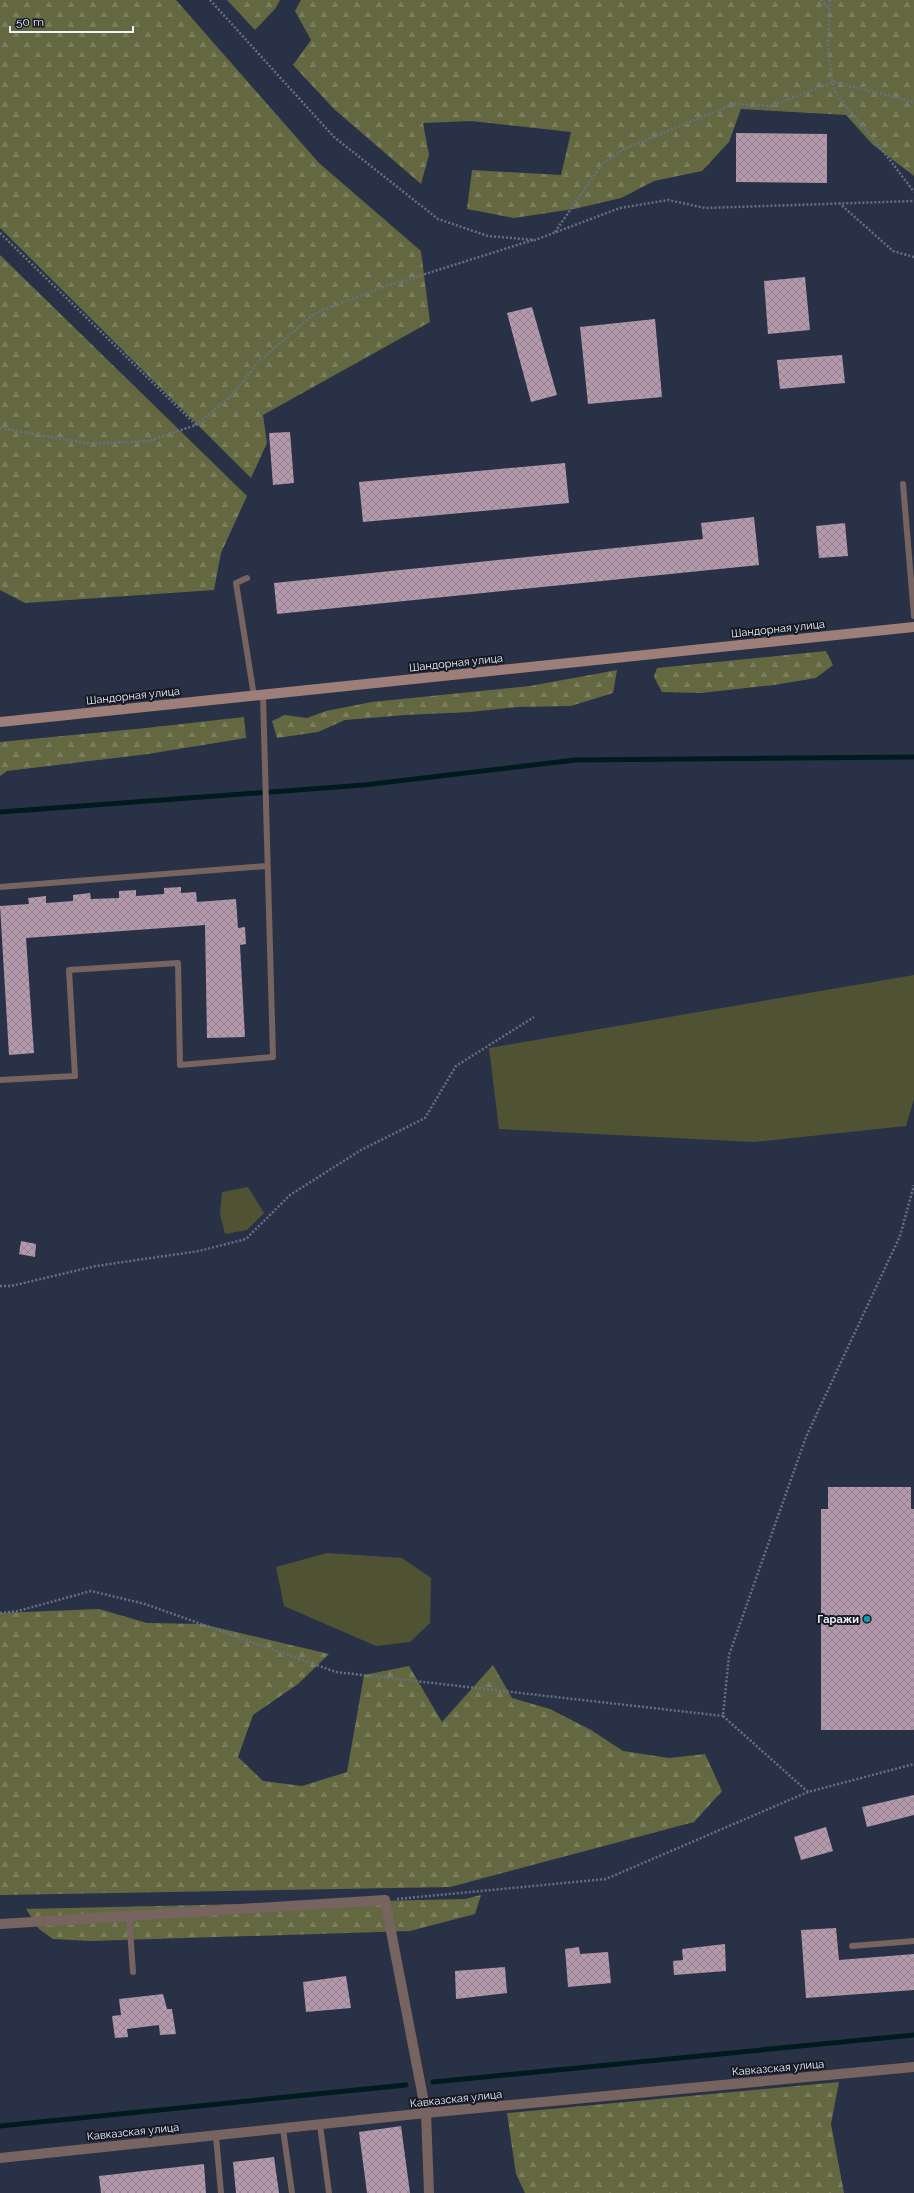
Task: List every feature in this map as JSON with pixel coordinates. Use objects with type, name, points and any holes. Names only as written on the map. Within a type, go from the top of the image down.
[{"type":"street","name":"Шандорная улица","points":[[0,722],[914,627]]},
{"type":"street","points":[[0,1924],[385,1900],[426,2113],[430,2193]]},
{"type":"street","name":"Кавказская улица","points":[[0,2158],[426,2113],[914,2067]]},
{"type":"lane","points":[[904,484],[914,616]]},
{"type":"lane","points":[[0,1080],[75,1076],[69,970],[178,963],[180,1066],[273,1057],[267,866],[258,695],[236,584],[247,578]]},
{"type":"lane","points":[[0,887],[267,866]]},
{"type":"lane","points":[[129,1916],[134,1972]]},
{"type":"lane","points":[[852,1946],[914,1941]]},
{"type":"lane","points":[[320,2125],[329,2193]]},
{"type":"lane","points":[[283,2129],[292,2193]]},
{"type":"lane","points":[[216,2136],[221,2193]]},
{"type":"path","points":[[210,0],[334,137],[438,219],[488,236],[535,240]]},
{"type":"path","points":[[821,0],[830,8]]},
{"type":"path","points":[[830,0],[828,51],[834,91],[914,192]]},
{"type":"path","points":[[554,233],[602,164],[626,148],[734,104],[771,106],[833,82],[914,102]]},
{"type":"path","points":[[0,428],[91,444],[149,441],[196,425],[232,395],[259,361],[316,313],[384,287],[535,240],[620,208],[668,200],[705,208],[914,201]]},
{"type":"path","points":[[839,203],[893,251],[914,257]]},
{"type":"path","points":[[0,233],[196,425]]},
{"type":"path","points":[[0,1286],[11,1286],[96,1266],[199,1251],[246,1239],[290,1195],[361,1150],[425,1118],[456,1066],[534,1017]]},
{"type":"path","points":[[724,1716],[729,1655],[806,1437],[900,1236],[914,1184]]},
{"type":"path","points":[[0,1613],[18,1611],[91,1591],[145,1604],[336,1672],[724,1716],[808,1792]]},
{"type":"path","points":[[385,1900],[606,1879],[808,1792],[914,1764]]},
{"type":"green space","points":[[0,0],[176,0],[319,163],[421,251],[430,322],[263,415],[267,443],[251,478],[0,228]]},
{"type":"green space","points":[[227,0],[280,0],[275,9],[255,30]]},
{"type":"green space","points":[[301,0],[914,0],[914,176],[872,144],[846,115],[741,109],[729,142],[702,171],[654,181],[621,198],[574,209],[514,218],[467,209],[472,170],[561,175],[571,132],[471,121],[423,123],[429,155],[421,184],[334,109],[293,65],[311,40],[295,11]]},
{"type":"green space","points":[[0,255],[247,496],[221,553],[214,590],[25,603],[0,590]]},
{"type":"green space","points":[[826,651],[833,665],[816,678],[774,685],[701,693],[662,692],[654,677],[657,668]]},
{"type":"green space","points":[[617,670],[613,693],[571,706],[518,707],[470,712],[345,720],[318,732],[277,738],[272,721],[285,715],[307,718],[326,711],[372,702],[530,686]]},
{"type":"green space","points":[[244,717],[246,738],[148,754],[7,771],[0,776],[0,742]]},
{"type":"green space","points":[[914,975],[914,1099],[906,1126],[754,1142],[499,1129],[489,1048]]},
{"type":"green space","points":[[248,1187],[264,1213],[247,1230],[225,1234],[220,1214],[222,1192]]},
{"type":"green space","points":[[327,1553],[402,1558],[431,1578],[430,1623],[410,1642],[376,1646],[284,1606],[276,1567]]},
{"type":"green space","points":[[99,1609],[147,1623],[202,1624],[329,1654],[298,1684],[253,1715],[238,1757],[263,1781],[302,1786],[347,1772],[364,1675],[409,1666],[442,1722],[493,1665],[512,1698],[550,1709],[591,1730],[623,1751],[669,1758],[705,1754],[722,1791],[694,1822],[450,1887],[0,1895],[0,1613]]},
{"type":"green space","points":[[481,1895],[475,1914],[410,1931],[91,1941],[53,1939],[39,1929],[26,1909],[465,1899]]},
{"type":"green space","points":[[839,2082],[831,2124],[844,2193],[525,2193],[516,2174],[507,2113]]},
{"type":"building","points":[[736,133],[827,134],[827,183],[736,182]]},
{"type":"building","points":[[805,277],[810,330],[768,334],[764,281]]},
{"type":"building","points":[[532,307],[557,395],[531,402],[507,313]]},
{"type":"building","points":[[655,319],[662,397],[588,404],[580,327]]},
{"type":"building","points":[[842,355],[845,383],[780,389],[777,360]]},
{"type":"building","points":[[290,432],[294,483],[273,485],[269,433]]},
{"type":"building","points":[[565,463],[569,503],[363,522],[359,482]]},
{"type":"building","points":[[754,517],[759,565],[277,614],[274,583],[703,539],[701,523]]},
{"type":"building","points":[[845,523],[848,556],[819,558],[816,526]]},
{"type":"building","points":[[181,887],[181,893],[196,892],[197,902],[236,899],[238,928],[245,927],[246,944],[240,945],[245,1037],[207,1038],[205,925],[26,938],[34,1053],[9,1055],[0,906],[29,904],[28,898],[46,896],[46,903],[73,901],[73,895],[90,893],[91,899],[119,898],[119,891],[136,890],[136,896],[164,894],[164,888]]},
{"type":"building","points":[[21,1241],[36,1244],[35,1257],[19,1254]]},
{"type":"building","name":"Гаражи","points":[[828,1487],[911,1487],[911,1509],[914,1509],[914,1730],[821,1730],[821,1509],[828,1509]]},
{"type":"building","points":[[914,1795],[914,1815],[867,1827],[862,1807]]},
{"type":"building","points":[[826,1827],[833,1851],[801,1860],[794,1837]]},
{"type":"building","points":[[836,1928],[839,1960],[914,1954],[914,1990],[806,1998],[801,1930]]},
{"type":"building","points":[[725,1944],[726,1971],[674,1975],[673,1961],[683,1960],[682,1949]]},
{"type":"building","points":[[579,1947],[580,1954],[608,1952],[611,1983],[568,1987],[565,1949]]},
{"type":"building","points":[[505,1967],[507,1993],[456,1999],[455,1971]]},
{"type":"building","points":[[346,1976],[351,2008],[306,2012],[303,1982]]},
{"type":"building","points":[[163,1994],[167,2009],[172,2009],[176,2034],[160,2035],[159,2025],[127,2029],[128,2037],[115,2038],[112,2016],[121,2015],[119,1999]]},
{"type":"building","points":[[401,2126],[410,2193],[367,2193],[359,2132]]},
{"type":"building","points":[[274,2157],[279,2193],[236,2193],[233,2162]]},
{"type":"building","points":[[204,2164],[206,2193],[101,2193],[99,2176]]},
{"type":"waterway","points":[[0,812],[364,785],[575,760],[914,757]]},
{"type":"waterway","points":[[433,2082],[914,2035]]},
{"type":"waterway","points":[[0,2126],[406,2085]]},
{"type":"place","name":"Гаражи","points":[[867,1619]]}]
